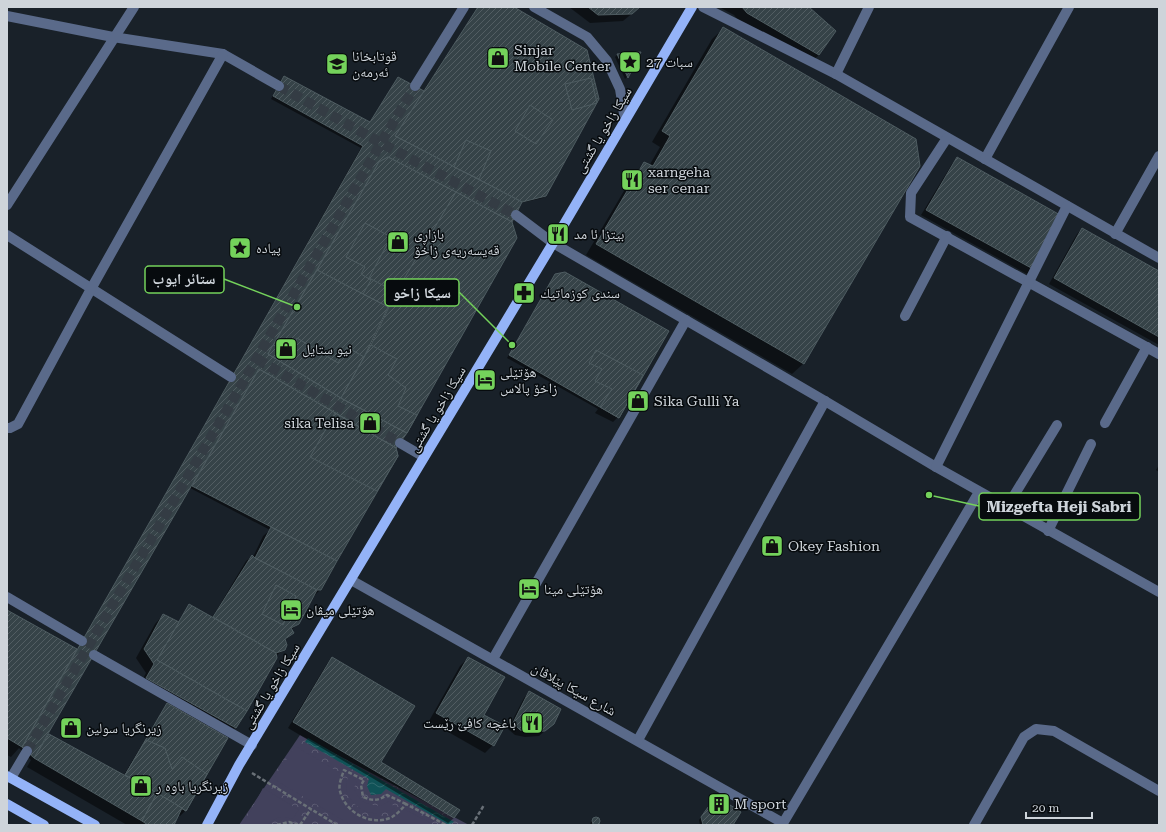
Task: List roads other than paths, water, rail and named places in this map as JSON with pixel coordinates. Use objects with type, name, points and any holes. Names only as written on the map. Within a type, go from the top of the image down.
[{"type":"main road","name":"سیکا زاخو یا گشتى","points":[[207,825],[239,765],[553,243],[692,7]]},
{"type":"main road","points":[[9,777],[95,825]]},
{"type":"main road","points":[[7,804],[44,825]]},
{"type":"street","points":[[7,205],[134,7]]},
{"type":"street","points":[[415,86],[464,7]]},
{"type":"street","points":[[534,7],[587,37],[607,61],[620,89],[625,120]]},
{"type":"street","points":[[703,7],[836,74],[1159,258]]},
{"type":"street","points":[[836,74],[869,7]]},
{"type":"street","points":[[985,159],[1069,7]]},
{"type":"street","points":[[7,16],[113,38],[223,54],[279,86]]},
{"type":"street","points":[[7,428],[18,424],[91,289],[223,54]]},
{"type":"street","points":[[947,138],[911,193],[910,217],[1159,354]]},
{"type":"street","points":[[1115,234],[1159,156]]},
{"type":"street","points":[[936,467],[1067,206]]},
{"type":"street","points":[[516,215],[553,243],[979,492],[1159,592]]},
{"type":"street","points":[[7,235],[232,377]]},
{"type":"street","points":[[905,316],[947,236]]},
{"type":"street","points":[[493,659],[686,320]]},
{"type":"street","points":[[1105,423],[1147,347]]},
{"type":"street","points":[[638,740],[825,401]]},
{"type":"street","points":[[1007,507],[1057,425]]},
{"type":"street","points":[[400,443],[424,457]]},
{"type":"street","points":[[1048,531],[1091,444]]},
{"type":"street","points":[[783,824],[979,492]]},
{"type":"street","name":"شارع سيكا پێلاڤان","points":[[351,580],[638,740],[783,824]]},
{"type":"street","points":[[7,597],[82,641]]},
{"type":"street","points":[[94,655],[252,745]]},
{"type":"street","points":[[974,825],[1024,737],[1036,729],[1054,731],[1159,791]]},
{"type":"street","points":[[9,777],[27,751]]},
{"type":"water","points":[[308,738],[454,822],[449,825],[386,789],[381,794],[371,795],[367,786],[369,779],[305,742]]},
{"type":"tunnel","points":[[279,86],[381,143],[516,215]]},
{"type":"tunnel","points":[[27,751],[415,86]]},
{"type":"tunnel","points":[[257,359],[400,443]]},
{"type":"place","name":"Sinjar Mobile Center","points":[[498,58]]},
{"type":"place","name":"27 سبات","points":[[630,62]]},
{"type":"place","name":"قوتابخانا ئه‌رمه‌ن","points":[[337,64]]},
{"type":"place","name":"xarngeha ser cenar","points":[[632,180]]},
{"type":"place","name":"بيتزا ئا مد","points":[[558,234]]},
{"type":"place","name":"بازاڕی قەیسەریەی زاخۆ","points":[[398,242]]},
{"type":"place","name":"پیادە","points":[[240,248]]},
{"type":"place","name":"سندی کوزماتیك","points":[[524,293]]},
{"type":"place","name":"ستائر ايوب","points":[[297,307]]},
{"type":"place","name":"سيكا زاخو","points":[[512,345]]},
{"type":"place","name":"نيو ستايل","points":[[286,349]]},
{"type":"place","name":"هۆتێلی زاخۆ پالاس","points":[[485,380]]},
{"type":"place","name":"Sika Gulli Ya","points":[[638,401]]},
{"type":"place","name":"sika Telisa","points":[[370,423]]},
{"type":"place","name":"Mizgefta Heji Sabri","points":[[929,495]]},
{"type":"place","name":"Okey Fashion","points":[[772,546]]},
{"type":"place","name":"هۆتێلی مینا","points":[[529,589]]},
{"type":"place","name":"هۆتێلی میڤان","points":[[291,610]]},
{"type":"place","name":"باغچه‌ كافێ رێست","points":[[532,723]]},
{"type":"place","name":"زيرنگريا سولين","points":[[71,728]]},
{"type":"place","name":"زيرنگريا باوه ر","points":[[141,786]]},
{"type":"place","name":"M sport","points":[[719,804]]}]
